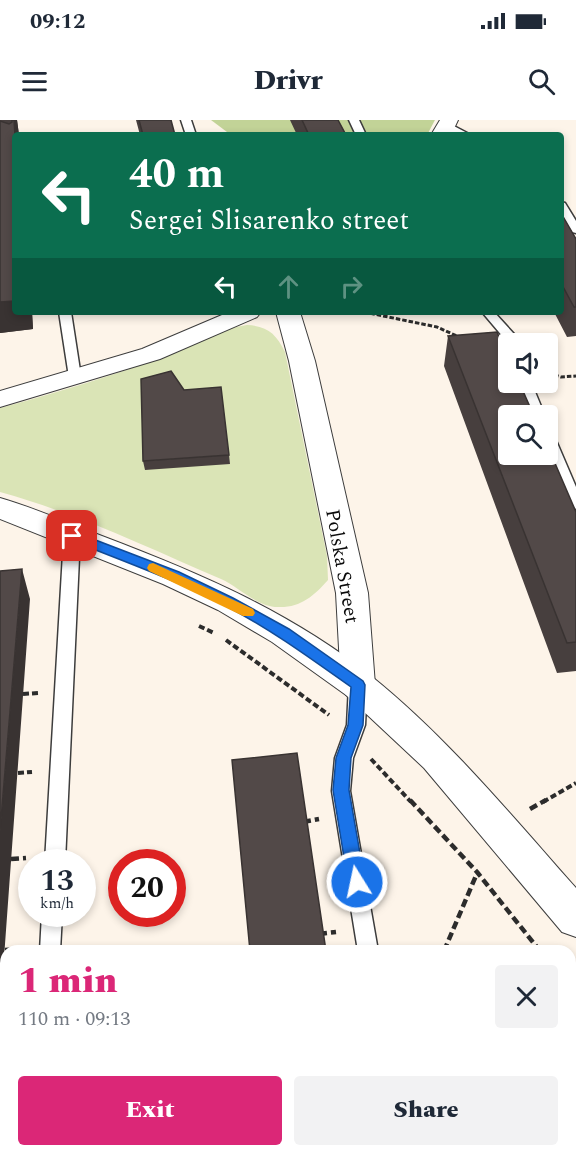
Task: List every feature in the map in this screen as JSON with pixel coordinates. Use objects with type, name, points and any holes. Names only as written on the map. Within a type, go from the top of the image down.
[{"type":"street","points":[[0,399],[151,354],[242,315]]},
{"type":"street","name":"Polska Street","points":[[289,315],[302,361],[352,593],[358,685]]},
{"type":"street","points":[[0,508],[174,576],[229,602],[284,633],[358,685],[436,757],[576,918]]},
{"type":"lane","points":[[564,210],[576,230]]},
{"type":"lane","points":[[65,315],[75,377]]},
{"type":"lane","points":[[491,315],[506,333]]},
{"type":"lane","points":[[558,462],[576,504]]},
{"type":"lane","points":[[56,849],[72,536]]},
{"type":"lane","points":[[358,685],[356,725],[344,758],[341,790],[367,945]]},
{"type":"lane","points":[[50,945],[51,927]]},
{"type":"path","points":[[379,315],[437,327],[464,340]]},
{"type":"path","points":[[558,376],[576,376]]},
{"type":"path","points":[[190,621],[222,637],[327,714],[477,872],[535,945]]},
{"type":"path","points":[[560,793],[576,783]]},
{"type":"green space","points":[[211,120],[435,120],[429,132],[227,132]]},
{"type":"green space","points":[[247,325],[266,329],[278,340],[285,352],[327,556],[328,580],[306,600],[286,607],[263,604],[228,582],[139,543],[56,510],[0,492],[0,408],[109,376],[173,353],[218,333]]},
{"type":"building","points":[[14,120],[15,132],[12,132],[12,301],[0,302],[0,121],[9,124]]},
{"type":"building","points":[[139,120],[171,120],[174,132],[142,132]]},
{"type":"building","points":[[302,120],[338,120],[344,132],[308,132]]},
{"type":"building","points":[[564,218],[576,239],[576,307],[564,289]]},
{"type":"building","points":[[497,332],[498,393],[524,393],[529,405],[498,405],[498,465],[448,336]]},
{"type":"building","points":[[171,371],[184,390],[221,387],[229,455],[143,461],[141,379]]},
{"type":"building","points":[[498,465],[556,465],[576,512],[576,642],[567,643]]},
{"type":"building","points":[[22,569],[0,831],[0,571]]},
{"type":"building","points":[[297,753],[325,945],[249,945],[232,760]]},
{"type":"slow traffic","points":[[153,568],[229,602],[248,613]]},
{"type":"route","points":[[72,536],[174,576],[229,602],[284,633],[358,685],[356,725],[344,758],[341,790],[357,882]]}]
